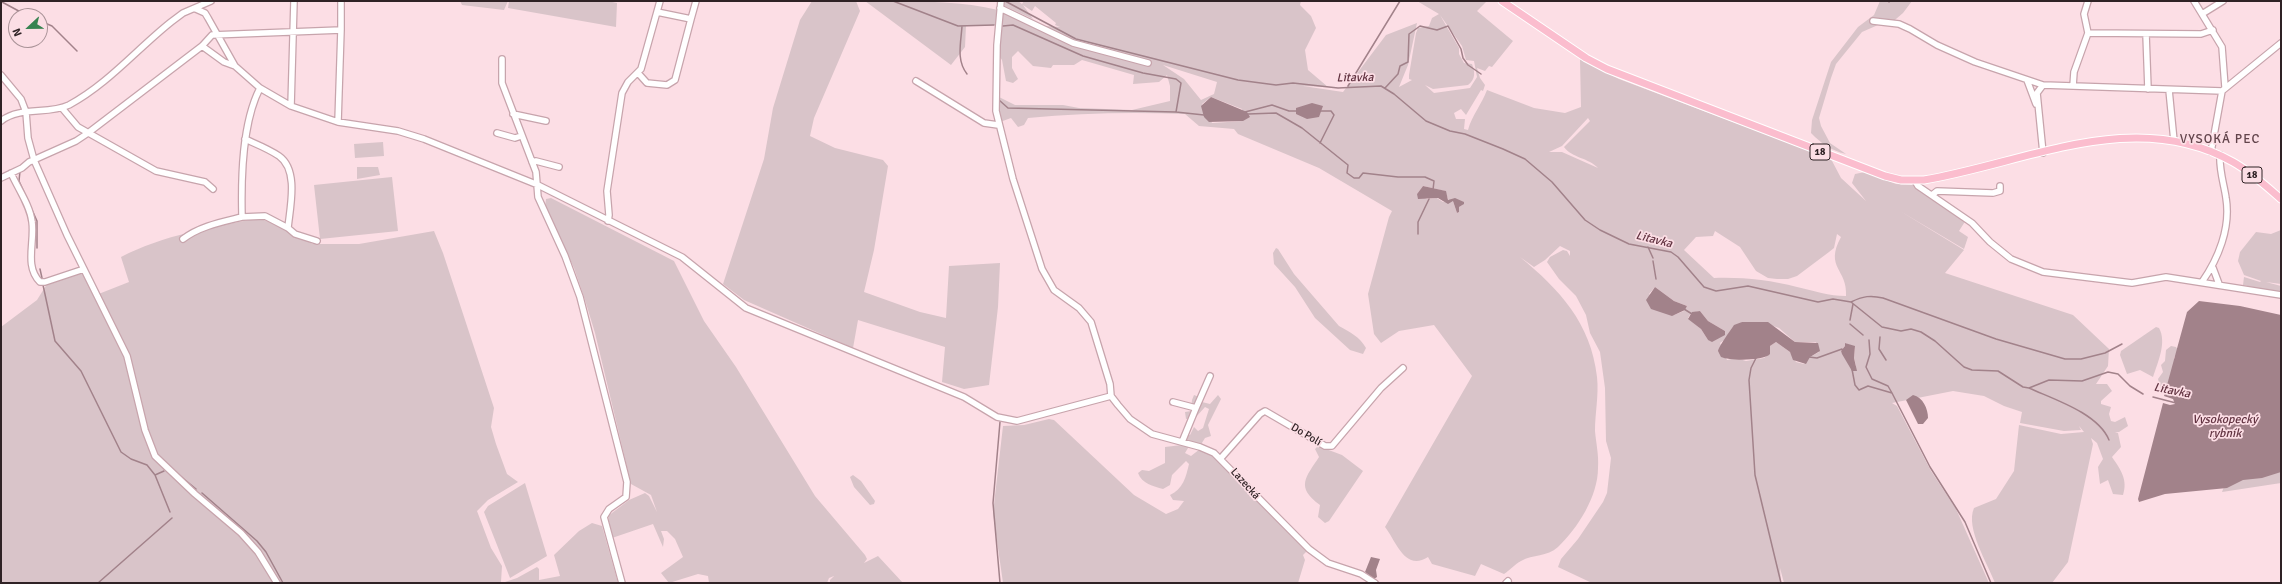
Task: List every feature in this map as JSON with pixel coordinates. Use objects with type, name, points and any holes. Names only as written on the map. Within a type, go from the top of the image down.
[{"type":"main road","name":"18","points":[[1502,1],[1586,58],[1624,76],[1885,176],[1915,181],[1937,178],[2088,142],[2117,138],[2151,138],[2174,141],[2220,156],[2254,176],[2281,199]]},
{"type":"street","points":[[1,121],[12,115],[26,112],[62,108],[82,96],[105,79],[183,13],[196,9],[211,1]]},
{"type":"street","points":[[208,18],[211,1]]},
{"type":"street","points":[[291,106],[294,1]]},
{"type":"street","points":[[338,122],[341,1]]},
{"type":"street","points":[[608,221],[607,191],[622,93],[628,82],[638,73],[660,1]]},
{"type":"street","points":[[638,73],[648,83],[667,85],[673,83],[696,1]]},
{"type":"street","points":[[2073,86],[2074,72],[2088,33],[2084,14],[2088,1]]},
{"type":"street","points":[[2194,1],[2213,30],[2223,52],[2224,89],[2211,152]]},
{"type":"street","points":[[2202,14],[2223,1]]},
{"type":"street","points":[[196,9],[205,13],[235,66],[260,88],[291,106],[338,122],[381,127],[404,133],[538,185],[682,257],[746,308],[964,397],[1002,419],[1017,421],[1111,396],[1110,384],[1091,322],[1078,308],[1054,290],[1042,269],[1013,179],[998,125],[995,98],[1001,4],[1073,43],[1148,63]]},
{"type":"street","points":[[657,12],[691,19]]},
{"type":"street","points":[[1873,21],[1899,24],[1910,28],[1921,37],[1969,60],[2043,85],[2169,90],[2224,89],[2281,43]]},
{"type":"street","points":[[1,178],[34,160],[76,142],[202,46],[216,33],[341,30]]},
{"type":"street","points":[[2088,33],[2205,34],[2213,30]]},
{"type":"street","points":[[2146,34],[2148,89]]},
{"type":"street","points":[[202,46],[224,62],[235,66]]},
{"type":"street","points":[[502,59],[502,83],[532,162],[538,185],[539,200],[565,256],[580,297],[627,482],[626,497],[609,509],[604,517],[622,583]]},
{"type":"street","points":[[1,75],[21,99],[26,112],[28,138],[34,160],[67,235],[127,356],[145,430],[155,456],[195,494],[241,532],[258,552],[277,583]]},
{"type":"street","points":[[2027,80],[2038,106]]},
{"type":"street","points":[[916,81],[984,123],[998,125]]},
{"type":"street","points":[[2043,85],[2038,90],[2038,106],[2043,153]]},
{"type":"street","points":[[242,217],[242,166],[245,139],[260,88]]},
{"type":"street","points":[[2169,90],[2174,141]]},
{"type":"street","points":[[62,108],[71,119],[88,133],[156,171],[205,182],[213,189]]},
{"type":"street","points":[[513,114],[546,121]]},
{"type":"street","points":[[497,133],[515,138],[522,136]]},
{"type":"street","points":[[245,139],[280,156],[289,168],[291,187],[288,228]]},
{"type":"street","points":[[2202,282],[2212,268],[2224,234],[2228,210],[2220,156]]},
{"type":"street","points":[[532,162],[536,161],[560,167]]},
{"type":"street","points":[[11,173],[32,222],[30,256],[37,279],[40,282],[45,282],[84,269]]},
{"type":"street","points":[[1915,181],[1918,186],[1972,223],[1990,242],[2011,259],[2043,272],[2114,282],[2132,283],[2166,277],[2219,284],[2281,295]]},
{"type":"street","points":[[1932,195],[1937,191],[1992,193],[2000,191],[2000,186]]},
{"type":"street","points":[[183,239],[191,233],[215,223],[242,217],[265,216],[288,228],[295,234],[317,241]]},
{"type":"street","points":[[2212,268],[2219,284]]},
{"type":"street","name":"Do Polí","points":[[1221,458],[1260,414],[1265,411],[1326,446],[1332,446],[1381,388],[1403,368]]},
{"type":"street","points":[[1182,442],[1210,376]]},
{"type":"street","name":"Lazecká","points":[[1111,396],[1130,419],[1142,428],[1159,437],[1207,449],[1221,458],[1267,508],[1309,549],[1328,563],[1361,574],[1375,583]]},
{"type":"street","points":[[1173,402],[1196,408]]},
{"type":"shaded area","points":[[460,1],[508,1],[504,10],[462,5]]},
{"type":"shaded area","points":[[509,1],[607,1],[617,3],[616,27],[508,8]]},
{"type":"shaded area","points":[[812,1],[856,1],[860,11],[814,118],[810,136],[835,148],[883,160],[888,166],[874,250],[864,292],[920,312],[946,318],[949,266],[1000,263],[998,307],[989,385],[964,389],[942,382],[945,347],[858,320],[853,348],[744,300],[723,284],[764,159],[773,108],[800,20]]},
{"type":"shaded area","points":[[865,1],[966,4],[998,10],[997,25],[966,26],[965,47],[951,65]]},
{"type":"shaded area","points":[[994,1],[1018,1],[1022,4],[1024,1],[1301,1],[1300,5],[1311,16],[1316,28],[1305,50],[1308,70],[1328,87],[1303,86],[1343,92],[1386,35],[1417,23],[1408,65],[1399,87],[1412,80],[1409,79],[1409,75],[1418,28],[1429,26],[1432,18],[1439,14],[1417,1],[1487,1],[1477,11],[1513,41],[1492,67],[1489,66],[1485,71],[1477,68],[1480,78],[1485,85],[1483,91],[1481,90],[1466,115],[1461,109],[1454,113],[1456,119],[1465,119],[1464,129],[1468,130],[1487,90],[1534,108],[1565,113],[1581,107],[1580,59],[1619,79],[1831,159],[1841,178],[1866,201],[1852,183],[1855,174],[1865,172],[1896,184],[1914,185],[1966,220],[1959,231],[1968,237],[1964,249],[1900,211],[1964,250],[1945,273],[2073,315],[2109,349],[2108,366],[2096,384],[2107,384],[2112,391],[2101,401],[2101,404],[2111,407],[2109,414],[2111,421],[2115,422],[2125,417],[2128,426],[2119,432],[2115,432],[2118,433],[2121,447],[2112,457],[2123,475],[2125,485],[2123,495],[2113,494],[2108,480],[2100,484],[2098,467],[2103,459],[2097,443],[2091,438],[2093,444],[2068,562],[2052,583],[1995,583],[1978,546],[1972,525],[1972,516],[1974,508],[1996,499],[2014,471],[2019,425],[2061,434],[2084,432],[2079,426],[2081,430],[2064,431],[2020,423],[2022,412],[2004,406],[1984,396],[1953,391],[1892,403],[1897,406],[1931,471],[1956,509],[1989,583],[1784,583],[1780,568],[1781,583],[1592,583],[1558,567],[1561,559],[1578,539],[1603,502],[1607,493],[1611,458],[1606,441],[1605,388],[1600,352],[1590,333],[1586,315],[1576,296],[1559,279],[1547,262],[1550,257],[1563,250],[1567,251],[1570,256],[1570,251],[1560,246],[1545,260],[1534,267],[1520,257],[1548,282],[1571,309],[1588,340],[1594,358],[1597,377],[1595,431],[1598,463],[1595,489],[1586,511],[1573,531],[1558,547],[1545,554],[1530,557],[1521,561],[1504,574],[1481,564],[1475,576],[1432,564],[1428,557],[1420,561],[1413,561],[1407,558],[1397,547],[1385,527],[1472,376],[1434,325],[1399,331],[1381,343],[1374,334],[1368,294],[1389,217],[1392,211],[1319,168],[1238,134],[1234,129],[1199,126],[1185,114],[1106,113],[1048,116],[1028,118],[1024,125],[1018,127],[1011,118],[1000,122],[995,118],[993,102],[999,97],[1015,105],[1063,105],[1079,108],[1132,110],[1170,101],[1170,86],[1167,75],[1159,82],[1133,84],[1134,75],[1082,60],[1074,65],[1053,65],[1051,68],[1033,66],[1018,51],[1012,57],[1012,68],[1018,79],[1013,83],[1006,81],[1002,60],[997,53],[1000,11],[1032,25],[1060,27],[1055,25],[1056,23],[1035,6],[1032,11],[1023,5],[1033,19]],"holes":[[[1440,15],[1462,46],[1466,60],[1474,61],[1477,77],[1470,88],[1434,93],[1425,85],[1433,89],[1468,85],[1471,83],[1474,78],[1472,64],[1464,63],[1459,54],[1459,48]],[[1163,65],[1217,82],[1214,94],[1201,100],[1184,79]],[[1211,97],[1242,109],[1243,121],[1212,123],[1202,104]],[[1588,118],[1590,121],[1564,147],[1571,154],[1590,162],[1598,168],[1562,152],[1549,152],[1562,146]],[[1423,186],[1445,191],[1449,201],[1451,201],[1443,202],[1437,198],[1427,199],[1417,194]],[[1453,201],[1464,202],[1459,207],[1459,212],[1457,213]],[[1715,231],[1740,247],[1756,271],[1768,278],[1788,279],[1797,276],[1834,248],[1837,234],[1841,237],[1836,247],[1835,256],[1846,287],[1846,296],[1828,294],[1766,281],[1735,278],[1714,278],[1684,250],[1696,237],[1713,236]],[[1655,287],[1674,301],[1687,306],[1684,311],[1674,315],[1649,294]],[[1700,311],[1708,321],[1725,331],[1718,338],[1708,340],[1701,329],[1688,318],[1691,313]],[[1742,322],[1762,322],[1779,328],[1795,342],[1816,342],[1819,352],[1810,357],[1804,364],[1796,362],[1790,352],[1776,342],[1770,346],[1770,353],[1764,358],[1746,361],[1736,358],[1727,360],[1720,343]],[[1845,343],[1855,347],[1854,358],[1856,366],[1851,366],[1841,351],[1845,346]]]},
{"type":"shaded area","points":[[1880,1],[1912,1],[1903,13],[1889,25],[1878,25],[1862,32],[1836,64],[1819,118],[1821,126],[1830,143],[1846,154],[1835,151],[1811,133],[1812,120],[1831,62],[1858,27],[1874,15]]},
{"type":"shaded area","points":[[383,142],[384,156],[355,158],[354,144]]},
{"type":"shaded area","points":[[357,167],[378,167],[380,175],[357,179]]},
{"type":"shaded area","points":[[392,177],[398,231],[320,239],[314,185]]},
{"type":"shaded area","points":[[551,198],[674,261],[704,321],[736,367],[815,496],[865,555],[867,559],[864,563],[878,556],[903,583],[830,583],[830,580],[834,576],[829,578],[827,583],[709,583],[708,576],[698,574],[669,583],[661,573],[683,557],[675,539],[667,531],[661,531],[664,539],[663,547],[653,524],[612,538],[608,516],[629,500],[645,493],[649,496],[657,512],[651,495],[631,484],[595,333],[585,300],[574,268],[545,207],[546,199]]},
{"type":"shaded area","points":[[260,218],[313,244],[359,244],[434,231],[443,253],[494,408],[491,427],[496,444],[507,474],[518,482],[488,500],[477,511],[491,548],[502,566],[501,582],[1,583],[1,327],[37,300],[47,284],[83,272],[96,295],[129,282],[121,257],[137,249],[171,237]]},
{"type":"shaded area","points":[[2281,230],[2281,284],[2266,282],[2281,286],[2281,293],[2243,285],[2244,277],[2260,282],[2261,281],[2244,275],[2238,261],[2240,252],[2256,232],[2271,234]]},
{"type":"shaded area","points":[[1276,248],[1294,274],[1339,326],[1361,341],[1366,348],[1363,354],[1350,350],[1315,318],[1295,287],[1274,264],[1273,253]]},
{"type":"shaded area","points":[[2156,327],[2159,328],[2161,334],[2162,346],[2153,377],[2140,370],[2127,374],[2120,355],[2121,351]]},
{"type":"shaded area","points":[[2171,346],[2176,347],[2178,350],[2174,358],[2177,364],[2174,372],[2170,374],[2172,379],[2172,387],[2161,390],[2158,379],[2163,372],[2161,365],[2165,361],[2166,350]]},
{"type":"shaded area","points":[[1194,395],[1199,397],[1198,401],[1210,404],[1218,395],[1221,399],[1208,425],[1211,436],[1205,438],[1200,446],[1191,443],[1185,453],[1191,456],[1200,449],[1216,457],[1307,551],[1303,555],[1305,560],[1298,583],[1003,583],[993,513],[1003,426],[1024,425],[1049,419],[1054,420],[1134,495],[1166,514],[1178,509],[1184,501],[1173,500],[1170,495],[1181,486],[1189,464],[1186,461],[1172,475],[1170,485],[1163,489],[1145,482],[1138,473],[1142,470],[1149,471],[1165,463],[1165,447],[1182,445],[1184,434],[1190,435],[1194,427],[1198,431],[1203,428],[1209,409],[1205,407],[1196,417],[1186,419],[1185,412],[1191,411]]},
{"type":"shaded area","points":[[1318,446],[1342,455],[1363,471],[1329,521],[1325,523],[1318,517],[1320,505],[1307,493],[1305,487],[1307,476],[1319,457],[1315,449]]},
{"type":"shaded area","points":[[2281,468],[2281,483],[2222,492],[2225,484]]},
{"type":"shaded area","points":[[853,475],[861,481],[875,501],[874,504],[870,505],[854,487],[850,477]]},
{"type":"shaded area","points":[[525,483],[547,556],[510,578],[484,512],[488,506]]},
{"type":"shaded area","points":[[592,523],[602,526],[618,583],[502,583],[517,578],[537,567],[539,569],[539,580],[560,576],[554,555],[579,531]]},
{"type":"water","points":[[1211,97],[1247,112],[1250,117],[1243,121],[1209,122],[1204,117],[1201,106]]},
{"type":"water","points":[[1312,103],[1323,106],[1319,117],[1307,119],[1296,114],[1296,108]]},
{"type":"water","points":[[1423,186],[1446,191],[1448,200],[1455,198],[1464,202],[1464,204],[1459,207],[1459,212],[1457,213],[1453,201],[1448,204],[1438,198],[1418,199],[1417,194]]},
{"type":"water","points":[[1655,287],[1674,301],[1687,306],[1685,310],[1672,316],[1651,309],[1646,300]]},
{"type":"water","name":"Vysokopecký rybník","points":[[2199,301],[2240,306],[2281,315],[2281,472],[2262,478],[2243,480],[2227,488],[2165,494],[2139,502],[2138,499],[2163,403],[2170,405],[2175,404],[2173,399],[2164,396],[2187,312]]},
{"type":"water","points":[[1700,311],[1708,321],[1725,331],[1725,335],[1712,342],[1708,340],[1701,329],[1688,319],[1692,312]]},
{"type":"water","points":[[1742,322],[1768,322],[1795,342],[1818,343],[1820,351],[1810,357],[1806,364],[1793,360],[1790,352],[1776,342],[1770,346],[1770,354],[1761,358],[1739,360],[1721,357],[1718,351],[1722,342],[1734,325]]},
{"type":"water","points":[[1845,343],[1855,346],[1854,358],[1857,371],[1852,371],[1842,354],[1841,351],[1845,346]]},
{"type":"water","points":[[1913,395],[1920,398],[1926,407],[1928,418],[1923,424],[1918,424],[1906,400]]},
{"type":"water","points":[[1371,557],[1380,559],[1376,570],[1377,577],[1374,579],[1365,572]]},
{"type":"waterway","points":[[893,1],[958,26],[994,25]]},
{"type":"waterway","name":"Litavka","points":[[1005,1],[1076,39],[1238,80],[1276,85],[1293,83],[1338,88],[1381,86],[1394,94],[1426,121],[1450,131],[1465,134],[1525,159],[1552,182],[1585,220],[1600,230],[1629,244],[1671,252],[1678,257],[1704,287],[1716,291],[1748,286],[1818,302],[1833,299],[1851,302],[1882,327],[1901,331],[1911,329],[1921,332],[1935,341],[1964,367],[1972,370],[1998,371],[2023,387],[2029,388],[2049,380],[2082,381],[2108,372],[2118,374],[2130,386],[2143,394]]},
{"type":"waterway","points":[[1348,86],[1400,1]]},
{"type":"waterway","points":[[2,2],[13,8]]},
{"type":"waterway","points":[[48,24],[52,26],[77,51]]},
{"type":"waterway","points":[[1003,26],[1013,25],[1083,56],[1143,73],[1176,79],[1181,83],[1176,112],[1204,115]]},
{"type":"waterway","points":[[962,26],[960,57],[961,63],[967,74]]},
{"type":"waterway","points":[[1385,88],[1398,74],[1400,66],[1408,62],[1409,34],[1420,26],[1437,30],[1448,26],[1461,49],[1463,58],[1468,65],[1481,74]]},
{"type":"waterway","points":[[999,100],[1008,108],[1176,112]]},
{"type":"waterway","points":[[1245,112],[1272,105],[1289,111],[1297,111]]},
{"type":"waterway","points":[[1320,143],[1334,115],[1331,111],[1321,111]]},
{"type":"waterway","points":[[1248,114],[1276,113],[1302,128],[1348,165],[1347,173],[1354,178],[1359,178],[1363,173],[1398,177],[1425,177],[1434,181],[1433,190]]},
{"type":"waterway","points":[[20,171],[19,181],[37,221],[37,248]]},
{"type":"waterway","points":[[1418,234],[1418,222],[1429,199]]},
{"type":"waterway","points":[[1648,247],[1653,258]]},
{"type":"waterway","points":[[1653,261],[1656,279]]},
{"type":"waterway","points":[[40,269],[42,278]]},
{"type":"waterway","points":[[43,285],[55,341],[81,371],[121,452],[131,459],[147,465],[155,475],[164,471]]},
{"type":"waterway","points":[[1851,302],[1859,298],[1883,298],[1996,339],[2065,359],[2081,359],[2105,353],[2122,344]]},
{"type":"waterway","points":[[1850,320],[1853,304]]},
{"type":"waterway","points":[[1684,309],[1692,314]]},
{"type":"waterway","points":[[1850,324],[1863,335]]},
{"type":"waterway","points":[[1880,337],[1879,349],[1886,360]]},
{"type":"waterway","points":[[1869,340],[1870,354],[1866,367],[1872,379],[1888,386],[1930,467],[1965,522],[1991,583]]},
{"type":"waterway","points":[[1809,357],[1817,358],[1842,349],[1843,351]]},
{"type":"waterway","points":[[1756,358],[1751,368],[1749,380],[1755,475],[1781,583]]},
{"type":"waterway","points":[[1851,364],[1855,385],[1859,390],[1868,386],[1892,393]]},
{"type":"waterway","points":[[2029,388],[2062,402],[2085,415],[2103,430],[2109,440]]},
{"type":"waterway","name":"Litavka","points":[[2153,397],[2176,403]]},
{"type":"waterway","points":[[1000,422],[993,503],[1000,583]]},
{"type":"waterway","points":[[155,475],[170,512]]},
{"type":"waterway","points":[[179,475],[196,489]]},
{"type":"waterway","points":[[202,493],[257,541],[266,552],[283,583]]},
{"type":"waterway","points":[[98,583],[172,518]]},
{"type":"district","name":"VYSOKÁ PEC","points":[[2220,140]]}]
